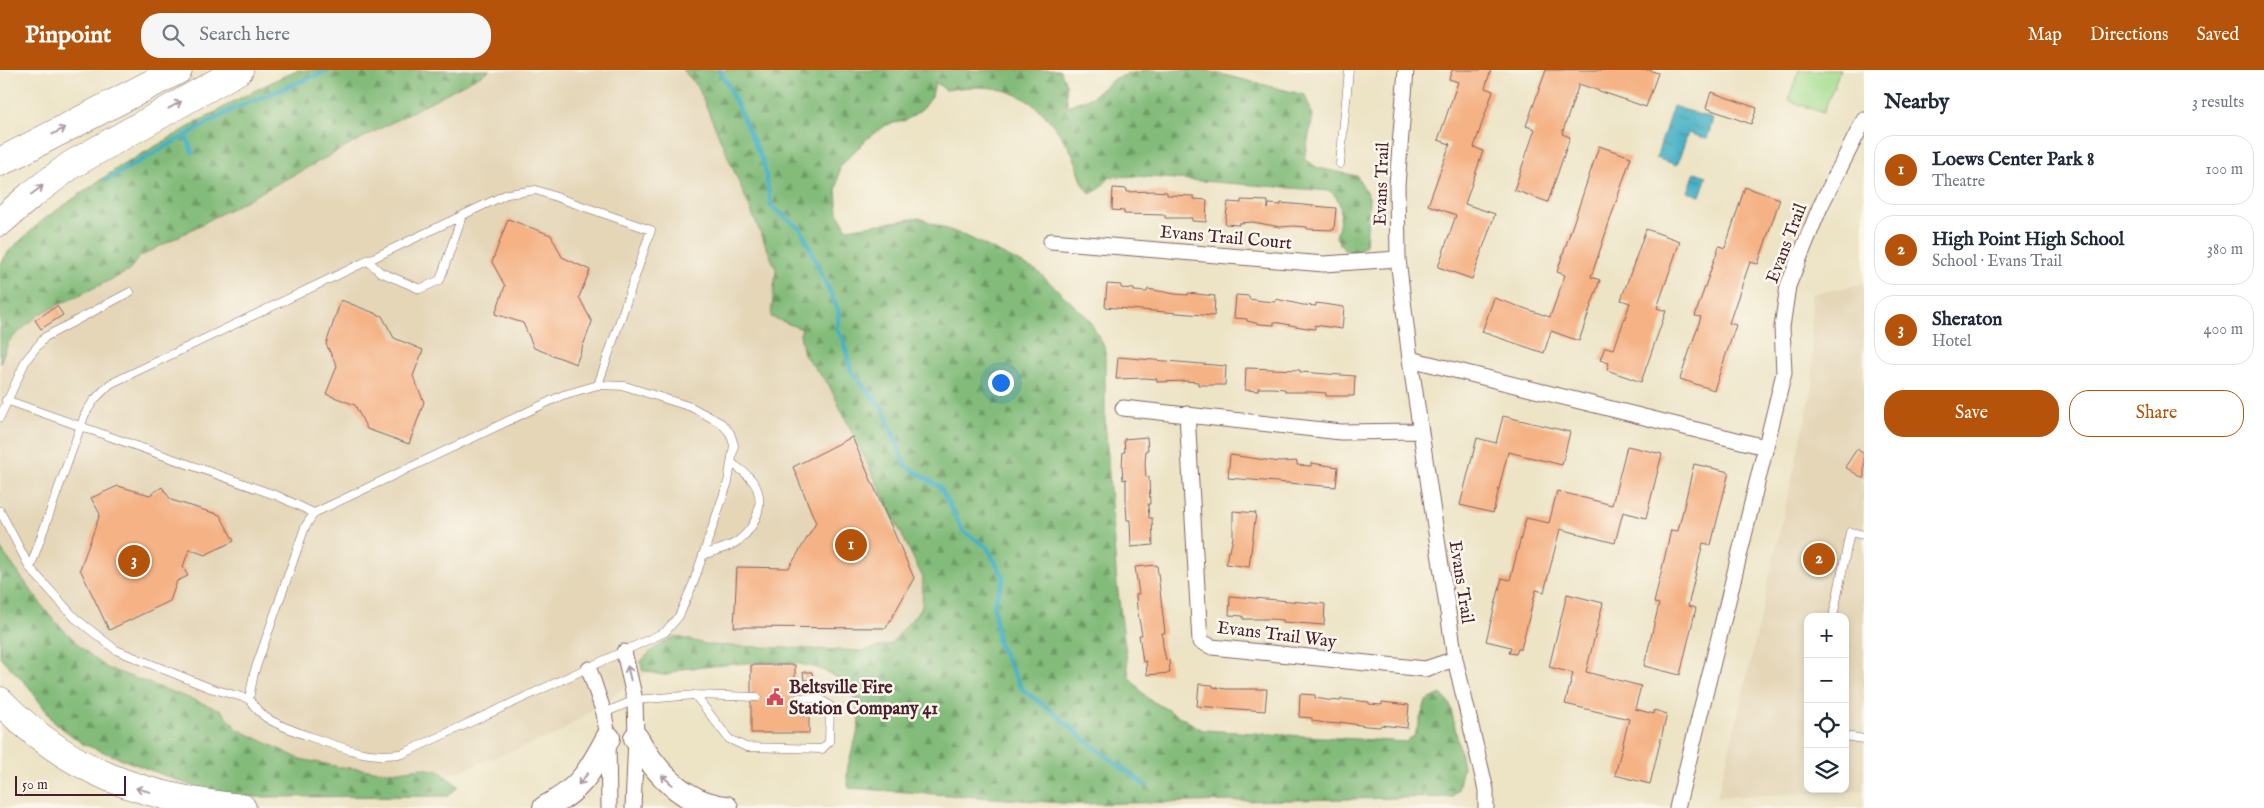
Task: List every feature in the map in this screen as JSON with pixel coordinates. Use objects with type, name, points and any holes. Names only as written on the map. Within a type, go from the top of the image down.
[{"type":"highway","points":[[0,162],[178,70]]},
{"type":"highway","points":[[0,222],[70,165],[239,70]]},
{"type":"highway","points":[[0,701],[18,720],[54,747],[97,773],[146,791],[242,808]]},
{"type":"main road","points":[[545,808],[567,796],[580,783],[591,770],[608,738]]},
{"type":"main road","points":[[636,738],[651,764],[678,790],[697,801],[726,808]]},
{"type":"street","name":"Evans Trail","points":[[1406,70],[1397,185],[1398,259],[1420,431],[1455,659],[1486,790],[1486,808]]},
{"type":"street","name":"Evans Trail","points":[[1677,808],[1784,373],[1782,327],[1788,286],[1820,207],[1864,120]]},
{"type":"street","name":"Evans Trail Court","points":[[1051,241],[1324,264],[1398,259]]},
{"type":"street","points":[[1410,359],[1765,447]]},
{"type":"street","points":[[1124,408],[1341,432],[1420,431]]},
{"type":"street","name":"Evans Trail Way","points":[[1186,414],[1200,641],[1212,647],[1425,669],[1455,659]]},
{"type":"street","points":[[624,652],[635,700],[636,738],[633,808]]},
{"type":"street","points":[[589,669],[604,713],[608,738],[608,808]]},
{"type":"lane","points":[[1340,164],[1349,70]]},
{"type":"lane","points":[[30,568],[85,414],[94,400],[110,384],[507,194],[536,190],[651,230],[598,385]]},
{"type":"lane","points":[[367,260],[380,272],[420,289],[440,280],[462,216]]},
{"type":"lane","points":[[0,417],[6,400],[26,360],[45,337],[130,292]]},
{"type":"lane","points":[[0,511],[30,568],[75,618],[116,650],[210,688],[249,698],[265,718],[272,721],[363,753],[383,756],[402,754],[589,669],[665,632],[671,626],[686,600],[703,554],[732,463],[734,445],[730,433],[714,418],[691,407],[625,386],[598,385],[563,395],[314,513],[305,527],[254,673],[249,698]]},
{"type":"lane","points":[[6,400],[82,425],[284,498],[314,513]]},
{"type":"lane","points":[[703,554],[733,544],[743,536],[759,512],[760,499],[756,487],[751,478],[732,463]]},
{"type":"lane","points":[[1834,613],[1850,532],[1864,534]]},
{"type":"lane","points":[[695,695],[729,739],[746,747],[822,750],[829,742],[830,706],[820,699],[799,698]]},
{"type":"lane","points":[[604,713],[635,700],[695,695],[756,698]]},
{"type":"lane","points":[[1849,737],[1864,739]]},
{"type":"shaded area","points":[[460,70],[727,70],[1050,605],[894,671],[749,657],[654,668],[557,734],[424,784],[241,769],[0,633],[0,316]]},
{"type":"shaded area","points":[[1864,284],[1864,791],[1849,792],[1849,613],[1804,613],[1804,793],[1815,793],[1717,797],[1738,715],[1813,385],[1811,294]]},
{"type":"green space","points":[[296,70],[490,70],[138,258],[129,271],[38,315],[9,341],[0,363],[0,265],[9,251],[43,220],[119,167],[240,98]]},
{"type":"green space","points":[[683,70],[1060,70],[1066,84],[1067,106],[1092,97],[1115,78],[1144,70],[1204,70],[1305,95],[1313,116],[1304,159],[1318,168],[1357,176],[1369,197],[1366,245],[1355,253],[1344,250],[1336,237],[1340,218],[1340,206],[1330,191],[1137,176],[1110,177],[1099,189],[1091,194],[1083,183],[1075,158],[1060,134],[1048,118],[1035,106],[1021,97],[1005,91],[988,87],[946,90],[935,82],[932,96],[922,109],[906,120],[886,125],[870,136],[840,166],[836,191],[838,213],[847,229],[919,218],[970,238],[1037,271],[1088,318],[1105,348],[1105,421],[1117,585],[1129,677],[1147,698],[1203,730],[1406,742],[1415,735],[1426,701],[1441,694],[1450,704],[1463,766],[1458,790],[1452,797],[1077,804],[849,788],[848,768],[859,718],[857,707],[848,690],[835,677],[819,669],[801,664],[781,662],[687,668],[666,675],[642,670],[641,661],[656,647],[675,636],[709,645],[863,651],[891,644],[922,607],[923,578],[829,385],[804,355],[800,334],[802,329],[771,317],[776,269],[698,87]]},
{"type":"green space","points":[[1799,70],[1840,70],[1823,113],[1788,100]]},
{"type":"green space","points":[[0,548],[49,615],[84,650],[107,668],[221,710],[237,729],[300,759],[340,767],[392,772],[422,768],[439,771],[458,786],[449,796],[248,797],[219,794],[189,785],[83,744],[54,722],[29,687],[0,657]]},
{"type":"water","points":[[1673,106],[1713,119],[1707,139],[1688,133],[1677,165],[1656,158]]},
{"type":"water","points":[[1695,172],[1707,176],[1700,196],[1688,192]]},
{"type":"building","points":[[1452,70],[1491,70],[1485,88],[1493,91],[1474,147],[1483,151],[1465,204],[1495,214],[1472,279],[1438,267],[1456,215],[1428,205],[1450,144],[1438,140],[1458,82],[1449,79]]},
{"type":"building","points":[[1546,70],[1649,70],[1658,73],[1646,107],[1579,84],[1562,134],[1570,137],[1548,202],[1514,190],[1535,129],[1526,126]]},
{"type":"building","points":[[1711,92],[1757,108],[1751,124],[1706,108]]},
{"type":"building","points":[[1599,146],[1631,157],[1591,277],[1600,280],[1579,341],[1551,331],[1544,353],[1482,332],[1494,298],[1550,317],[1565,275],[1557,272]]},
{"type":"building","points":[[1745,187],[1780,199],[1758,264],[1750,262],[1729,323],[1736,325],[1714,390],[1680,379],[1701,317],[1695,316],[1719,246],[1725,248]]},
{"type":"building","points":[[1113,188],[1127,189],[1127,192],[1167,192],[1167,195],[1194,196],[1194,199],[1207,200],[1206,222],[1192,221],[1192,218],[1165,218],[1165,215],[1124,214],[1124,211],[1112,210]]},
{"type":"building","points":[[1241,200],[1268,201],[1268,209],[1269,204],[1281,205],[1281,203],[1336,208],[1334,230],[1307,229],[1307,227],[1293,226],[1280,227],[1253,222],[1239,223],[1239,225],[1225,224],[1228,202],[1241,203]]},
{"type":"building","points":[[508,219],[551,235],[562,257],[590,270],[579,297],[592,322],[576,364],[534,348],[523,323],[495,314],[505,286],[492,262]]},
{"type":"building","points":[[1646,229],[1680,241],[1657,308],[1666,311],[1641,382],[1607,370],[1609,363],[1600,360],[1605,347],[1614,349],[1630,303],[1621,300]]},
{"type":"building","points":[[1107,284],[1121,285],[1121,288],[1134,289],[1134,291],[1147,292],[1148,289],[1175,294],[1188,295],[1188,293],[1215,296],[1214,316],[1105,307]]},
{"type":"building","points":[[1236,295],[1249,296],[1249,299],[1263,301],[1276,302],[1276,299],[1303,305],[1316,306],[1316,303],[1344,307],[1342,329],[1315,325],[1315,329],[1274,322],[1274,325],[1260,324],[1247,321],[1247,319],[1234,318]]},
{"type":"building","points":[[341,300],[382,316],[394,338],[423,350],[413,376],[424,402],[409,444],[367,429],[355,405],[326,394],[337,366],[326,344]]},
{"type":"building","points":[[57,306],[63,315],[41,329],[35,320]]},
{"type":"building","points":[[1118,357],[1226,366],[1225,385],[1198,385],[1198,382],[1185,381],[1157,382],[1157,379],[1144,378],[1116,379]]},
{"type":"building","points":[[1246,368],[1300,370],[1300,372],[1355,376],[1354,396],[1326,396],[1326,393],[1313,392],[1285,392],[1285,389],[1272,388],[1258,388],[1258,391],[1245,390]]},
{"type":"building","points":[[1503,416],[1570,432],[1562,465],[1508,452],[1493,513],[1460,505],[1477,438],[1496,443]]},
{"type":"building","points":[[852,437],[914,578],[886,628],[734,627],[737,567],[789,568],[816,523],[793,467]]},
{"type":"building","points":[[1147,437],[1148,450],[1146,450],[1145,464],[1146,477],[1149,477],[1150,504],[1148,504],[1149,518],[1152,518],[1153,545],[1131,547],[1130,520],[1127,520],[1126,479],[1123,480],[1122,466],[1123,452],[1125,452],[1124,439]]},
{"type":"building","points":[[1627,446],[1662,454],[1646,518],[1623,512],[1615,543],[1560,529],[1544,592],[1536,590],[1521,649],[1518,649],[1516,654],[1509,653],[1511,647],[1486,641],[1502,578],[1510,580],[1526,518],[1549,523],[1557,491],[1612,505]]},
{"type":"building","points":[[1857,449],[1864,454],[1864,479],[1845,467]]},
{"type":"building","points":[[1230,455],[1280,462],[1297,461],[1297,465],[1311,466],[1311,463],[1338,467],[1336,487],[1228,478]]},
{"type":"building","points":[[1694,464],[1729,472],[1711,545],[1703,543],[1688,606],[1696,608],[1680,675],[1644,666],[1659,604],[1654,603],[1671,530],[1678,531]]},
{"type":"building","points":[[118,486],[150,495],[162,487],[171,500],[220,515],[234,541],[205,555],[189,549],[183,567],[188,576],[177,581],[170,601],[109,630],[80,569],[100,514],[91,498]]},
{"type":"building","points":[[1233,511],[1256,513],[1249,567],[1226,564],[1233,537]]},
{"type":"building","points":[[1157,565],[1165,633],[1162,633],[1163,646],[1166,660],[1169,659],[1170,673],[1147,675],[1146,661],[1143,662],[1139,635],[1142,635],[1137,608],[1136,594],[1139,594],[1135,567]]},
{"type":"building","points":[[1567,594],[1603,603],[1586,672],[1641,686],[1635,709],[1654,714],[1654,710],[1667,714],[1650,784],[1615,775],[1629,719],[1565,704],[1573,673],[1549,667]]},
{"type":"building","points":[[1230,596],[1325,604],[1324,625],[1283,622],[1283,620],[1270,619],[1243,619],[1243,616],[1229,615]]},
{"type":"building","name":"Beltsville Fire Station Company 41","points":[[751,665],[795,665],[795,680],[799,680],[799,716],[809,716],[809,733],[751,733]]},
{"type":"building","points":[[803,672],[812,672],[813,680],[804,680]]},
{"type":"building","points":[[1199,684],[1213,685],[1213,687],[1226,689],[1267,689],[1265,711],[1197,706]]},
{"type":"building","points":[[1300,694],[1315,695],[1315,698],[1327,700],[1341,701],[1341,699],[1369,702],[1369,704],[1382,705],[1382,702],[1409,705],[1407,728],[1381,725],[1380,727],[1366,726],[1340,722],[1340,724],[1326,723],[1312,721],[1312,718],[1299,717]]},
{"type":"waterway","points":[[106,180],[231,110],[329,70]]},
{"type":"waterway","points":[[719,70],[728,85],[764,164],[771,206],[801,229],[839,312],[837,330],[843,339],[851,371],[884,410],[905,465],[940,487],[963,531],[987,547],[1004,578],[994,604],[998,643],[1023,690],[1145,785]]},
{"type":"waterway","points":[[186,136],[192,152]]},
{"type":"place","name":"Loews Center Park 8","points":[[851,545]]},
{"type":"place","name":"High Point High School","points":[[1819,559]]},
{"type":"place","name":"Sheraton","points":[[134,561]]},
{"type":"place","name":"Beltsville Fire Station Company 41","points":[[775,697]]}]
